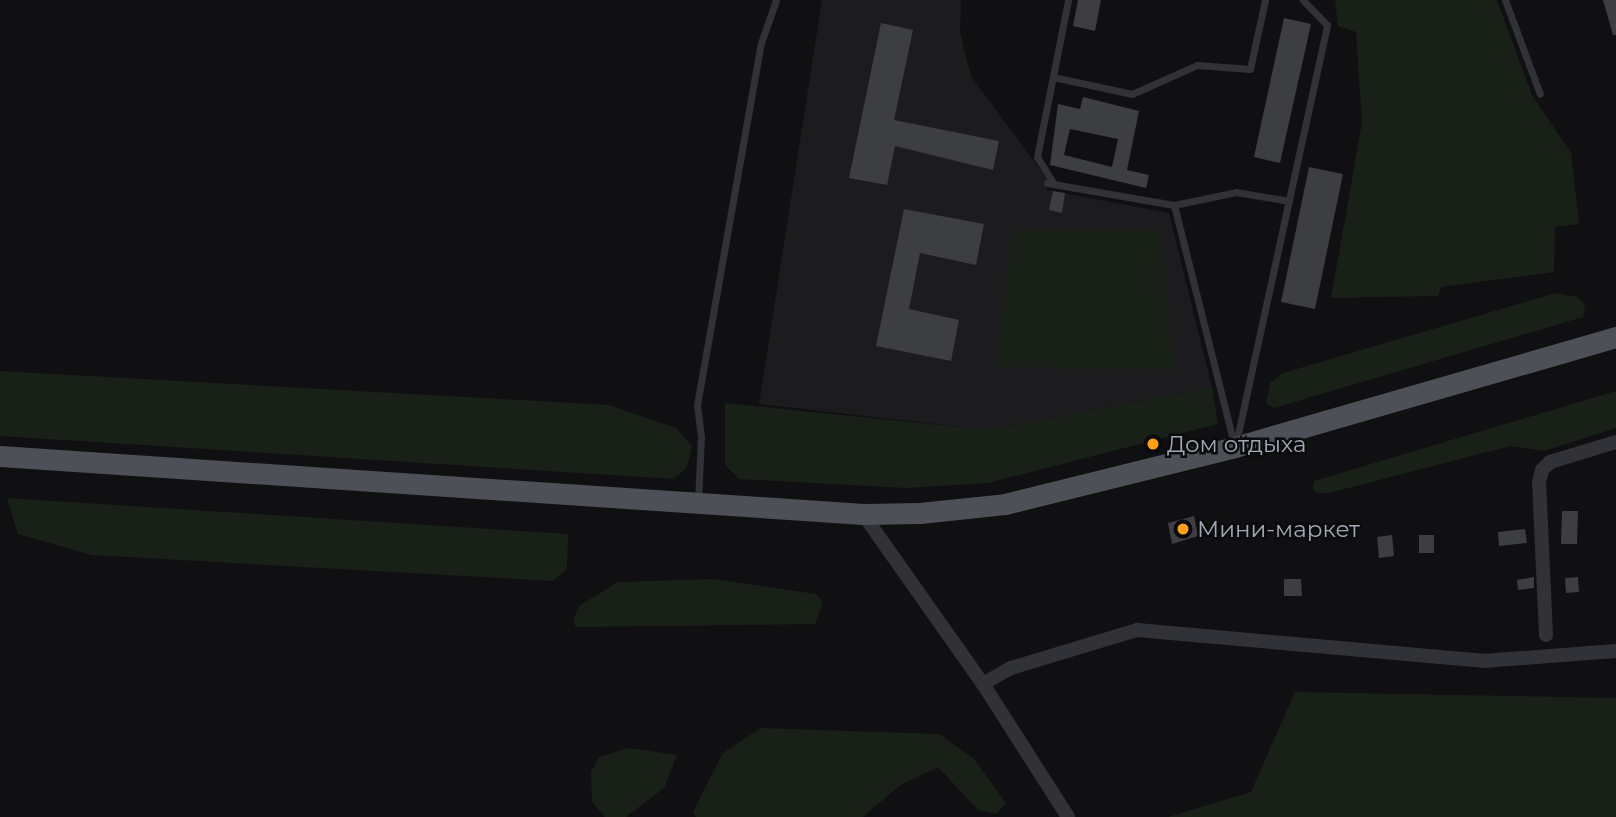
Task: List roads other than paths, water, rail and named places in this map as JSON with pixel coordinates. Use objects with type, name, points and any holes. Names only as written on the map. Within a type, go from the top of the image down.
[{"type":"main road","points":[[0,456],[863,514],[1005,505],[1235,447],[1616,337]]},
{"type":"street","points":[[1546,635],[1538,482],[1542,470],[1550,462],[1616,442]]},
{"type":"street","points":[[863,514],[983,684],[1068,817]]},
{"type":"street","points":[[983,684],[1011,668],[1137,630],[1483,661],[1616,651]]},
{"type":"lane","points":[[698,502],[701,437],[697,405],[760,46],[776,0]]},
{"type":"lane","points":[[1068,0],[1037,157],[1051,184],[1174,205],[1236,192],[1289,201]]},
{"type":"lane","points":[[1052,77],[1132,94],[1197,65],[1250,69],[1265,0]]},
{"type":"lane","points":[[1235,447],[1327,25],[1303,0]]},
{"type":"lane","points":[[1505,0],[1540,94]]},
{"type":"lane","points":[[1174,205],[1235,447]]},
{"type":"place","name":"Дом отдыха","points":[[1153,444]]},
{"type":"place","name":"Мини-маркет","points":[[1183,529]]}]
